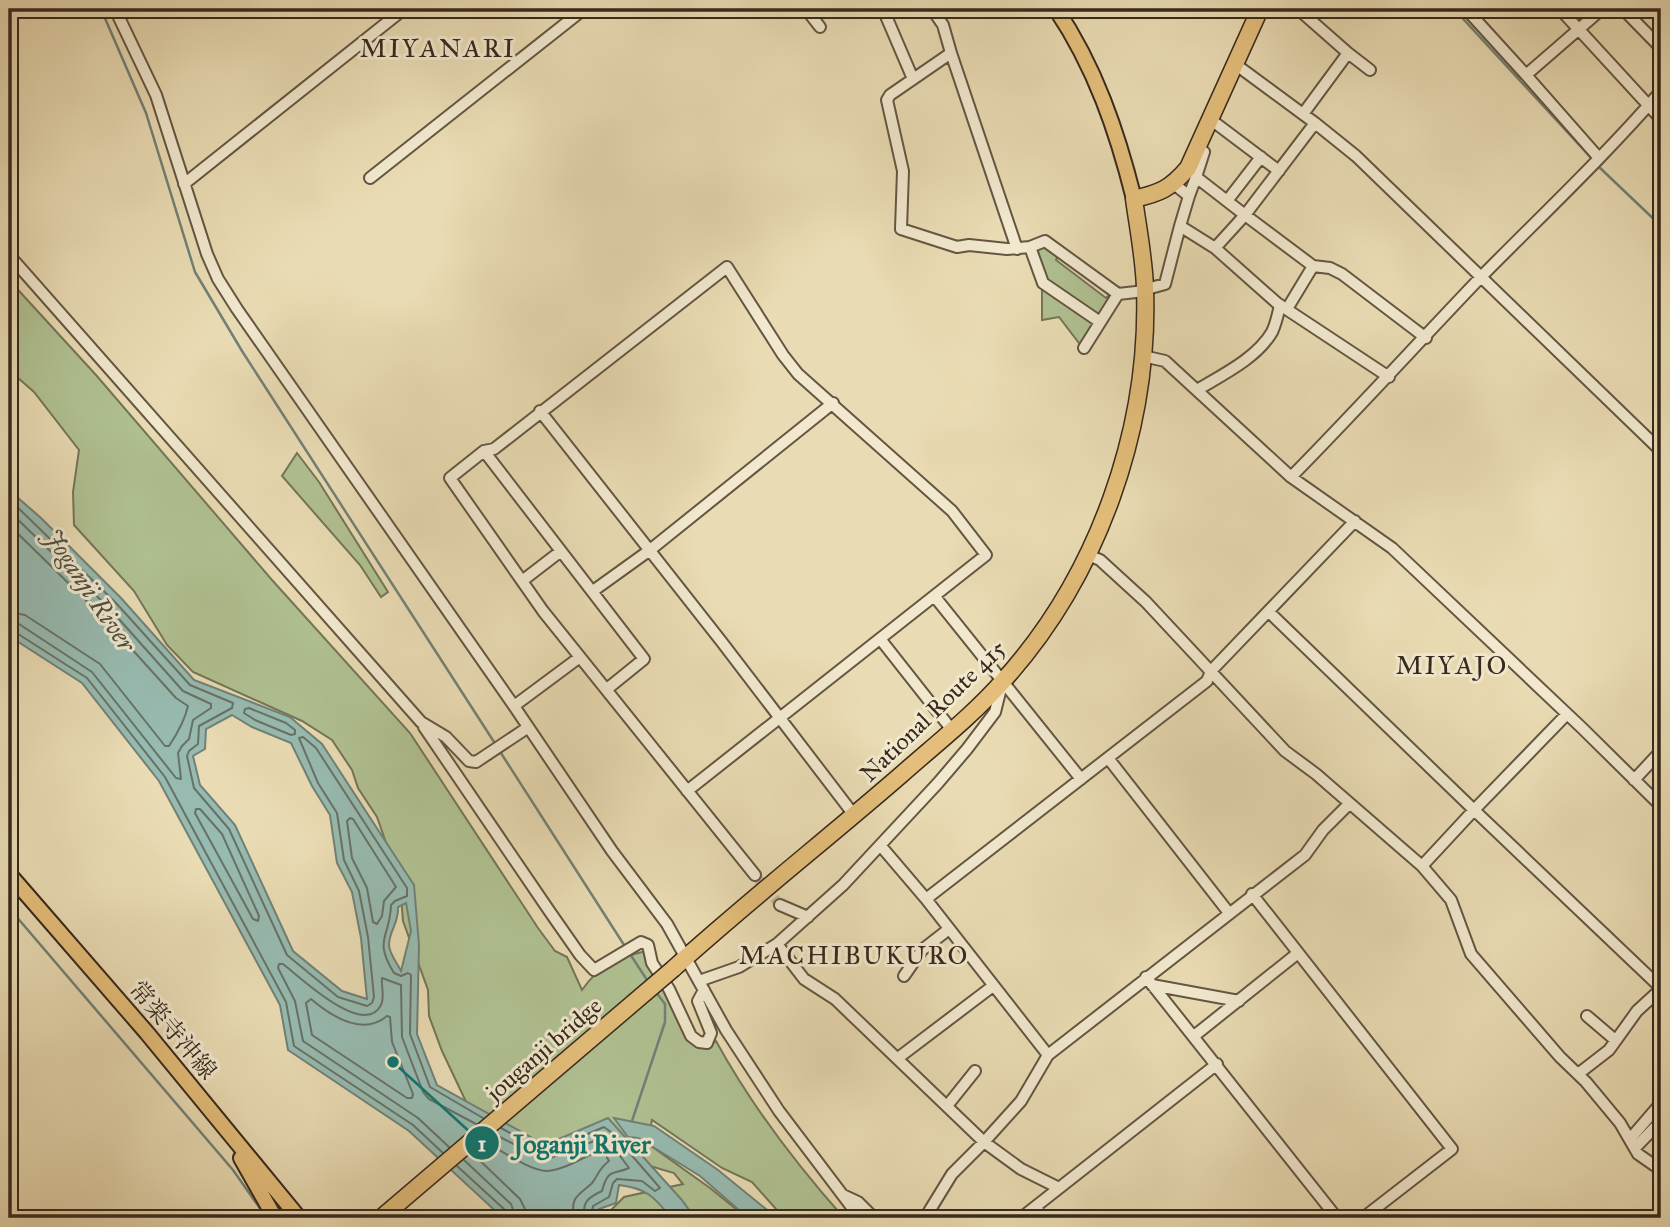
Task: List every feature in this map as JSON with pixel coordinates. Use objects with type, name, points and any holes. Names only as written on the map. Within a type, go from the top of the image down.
[{"type":"highway","points":[[1133,199],[1158,193],[1174,184],[1188,168],[1260,9]]},
{"type":"highway","name":"National Route 415","points":[[673,969],[952,730],[1002,682],[1057,610],[1087,555],[1111,501],[1128,443],[1143,356],[1145,289],[1133,199]]},
{"type":"highway","name":"jouganji bridge","points":[[381,1218],[673,969]]},
{"type":"main road","points":[[1056,9],[1086,58],[1103,98],[1123,157],[1133,199]]},
{"type":"main road","name":"常楽寺沖線","points":[[9,874],[147,1034],[299,1218]]},
{"type":"main road","points":[[225,1129],[275,1218]]},
{"type":"street","points":[[115,9],[156,95],[207,254],[218,279],[612,851],[667,924],[726,1030],[779,1111],[860,1218]]},
{"type":"street","points":[[370,178],[584,9]]},
{"type":"street","points":[[806,9],[820,27]]},
{"type":"street","points":[[883,9],[913,79]]},
{"type":"street","points":[[932,9],[943,25],[1017,248]]},
{"type":"street","points":[[1298,9],[1370,69]]},
{"type":"street","points":[[1466,9],[1598,159]]},
{"type":"street","points":[[1560,9],[1661,119]]},
{"type":"street","points":[[1526,75],[1602,9]]},
{"type":"street","points":[[1623,9],[1661,48]]},
{"type":"street","points":[[184,184],[398,11]]},
{"type":"street","points":[[951,53],[890,95],[887,100],[903,171],[901,229],[957,247],[969,244],[1030,247],[1045,240],[1118,293],[1165,284],[1204,152],[1198,148]]},
{"type":"street","points":[[1303,114],[1348,53]]},
{"type":"street","points":[[1235,64],[1356,156],[1661,451]]},
{"type":"street","points":[[1291,477],[1661,91]]},
{"type":"street","points":[[1210,119],[1279,171]]},
{"type":"street","points":[[1215,248],[1245,215],[1315,123]]},
{"type":"street","points":[[1227,201],[1261,157]]},
{"type":"street","points":[[1196,177],[1313,265],[1330,268],[1342,274],[1426,338]]},
{"type":"street","points":[[1174,184],[1189,196]]},
{"type":"street","points":[[1180,226],[1215,248],[1283,307],[1389,377]]},
{"type":"street","points":[[1030,247],[1043,283],[1100,322]]},
{"type":"street","points":[[9,255],[421,722],[580,955],[594,970],[634,945],[641,942],[648,945],[652,963],[669,989],[691,1036],[699,1042],[707,1043],[711,1033],[698,1001],[702,986],[777,944],[843,885],[938,783],[995,712],[1002,682]]},
{"type":"street","points":[[1197,390],[1244,360],[1266,340],[1273,331],[1283,307],[1313,265]]},
{"type":"street","points":[[687,791],[986,555],[952,512],[798,374],[727,267],[494,449],[484,452],[450,478],[522,581],[580,657],[607,689],[687,791],[755,875]]},
{"type":"street","points":[[1084,348],[1118,293]]},
{"type":"street","points":[[1143,356],[1165,361],[1291,477],[1392,548],[1661,806]]},
{"type":"street","points":[[593,591],[650,550],[833,403]]},
{"type":"street","points":[[540,411],[855,815]]},
{"type":"street","points":[[484,452],[645,659],[607,689]]},
{"type":"street","points":[[926,899],[1207,681],[1211,671],[1355,521]]},
{"type":"street","points":[[522,581],[561,551]]},
{"type":"street","points":[[1087,555],[1100,560],[1146,601],[1284,751],[1316,774],[1422,866],[1451,900],[1471,954],[1620,1123],[1638,1154],[1661,1170]]},
{"type":"street","points":[[935,597],[1081,779]]},
{"type":"street","points":[[1269,612],[1661,989],[1637,1011],[1609,1050],[1578,1074]]},
{"type":"street","points":[[881,640],[952,730]]},
{"type":"street","points":[[514,706],[580,657]]},
{"type":"street","points":[[1422,866],[1567,714]]},
{"type":"street","points":[[421,722],[446,737],[469,761],[476,762],[527,728]]},
{"type":"street","points":[[1634,780],[1661,751]]},
{"type":"street","points":[[1108,758],[1229,913]]},
{"type":"street","points":[[929,1217],[953,1174],[1021,1101],[1048,1055],[1149,981],[1252,894],[1305,855],[1323,830],[1349,804]]},
{"type":"street","points":[[880,845],[926,899],[1048,1055]]},
{"type":"street","points":[[1252,894],[1452,1149],[1363,1218]]},
{"type":"street","points":[[780,905],[808,917]]},
{"type":"street","points":[[904,976],[922,950],[949,929]]},
{"type":"street","points":[[777,944],[804,979],[835,999],[984,1142],[1021,1169],[1059,1188]]},
{"type":"street","points":[[1194,1036],[1298,953]]},
{"type":"street","points":[[1149,981],[1239,1001]]},
{"type":"street","points":[[1149,981],[1337,1218]]},
{"type":"street","points":[[898,1058],[993,986]]},
{"type":"street","points":[[1587,1016],[1614,1040]]},
{"type":"street","points":[[1021,1218],[1217,1064]]},
{"type":"street","points":[[947,1106],[975,1071]]},
{"type":"street","points":[[1632,1143],[1661,1103]]},
{"type":"street","points":[[1632,1143],[1661,1121]]},
{"type":"street","points":[[841,1194],[858,1202],[874,1218]]},
{"type":"street","points":[[1035,1207],[1044,1218]]},
{"type":"green space","points":[[1046,244],[1059,254],[1056,260],[1106,298],[1111,293],[1115,297],[1082,347],[1059,317],[1042,320],[1042,286],[1034,249]]},
{"type":"green space","points":[[9,280],[96,375],[272,580],[410,733],[538,928],[555,951],[567,957],[582,990],[595,974],[610,964],[646,951],[651,968],[704,1047],[716,1041],[775,1133],[844,1218],[784,1218],[752,1182],[722,1168],[652,1120],[647,1143],[747,1218],[610,1218],[607,1214],[624,1197],[683,1184],[674,1173],[633,1161],[570,1144],[525,1139],[469,1108],[429,1016],[428,990],[403,921],[400,883],[377,817],[358,788],[352,770],[332,740],[302,721],[193,672],[167,645],[134,591],[74,525],[73,492],[79,450],[34,392],[9,370]]},
{"type":"green space","points":[[297,453],[319,482],[388,592],[381,597],[360,565],[282,476]]},
{"type":"water","points":[[9,490],[121,598],[194,680],[290,717],[322,744],[414,885],[419,945],[417,1034],[437,1085],[545,1145],[608,1118],[695,1218],[671,1218],[649,1195],[636,1188],[619,1185],[616,1203],[599,1209],[604,1218],[503,1218],[409,1131],[288,1050],[280,1005],[159,781],[82,683],[9,636]],"holes":[[[232,715],[252,727],[291,743],[330,815],[337,863],[352,892],[361,938],[367,999],[342,991],[293,951],[235,825],[200,785],[193,756],[205,749],[206,729]],[[406,903],[411,931],[401,971],[389,945],[398,907]]]},
{"type":"water","points":[[614,1118],[654,1126],[718,1170],[777,1218],[748,1218],[700,1176],[638,1138],[628,1137]]},
{"type":"waterway","points":[[101,9],[146,113],[195,272],[242,351],[496,745]]},
{"type":"waterway","points":[[1454,9],[1594,161]]},
{"type":"waterway","points":[[1598,166],[1661,226]]},
{"type":"waterway","points":[[499,750],[626,948]]},
{"type":"waterway","points":[[9,908],[233,1170],[266,1217]]},
{"type":"waterway","points":[[630,954],[649,983]]},
{"type":"waterway","points":[[632,1121],[665,1022],[665,1004],[655,991]]},
{"type":"tunnel","points":[[755,875],[780,905]]},
{"type":"place","name":"Joganji River","points":[[393,1062]]},
{"type":"district","name":"MIYANARI","points":[[438,48]]},
{"type":"district","name":"MIYAJO","points":[[1452,665]]},
{"type":"district","name":"MACHIBUKURO","points":[[854,955]]}]
